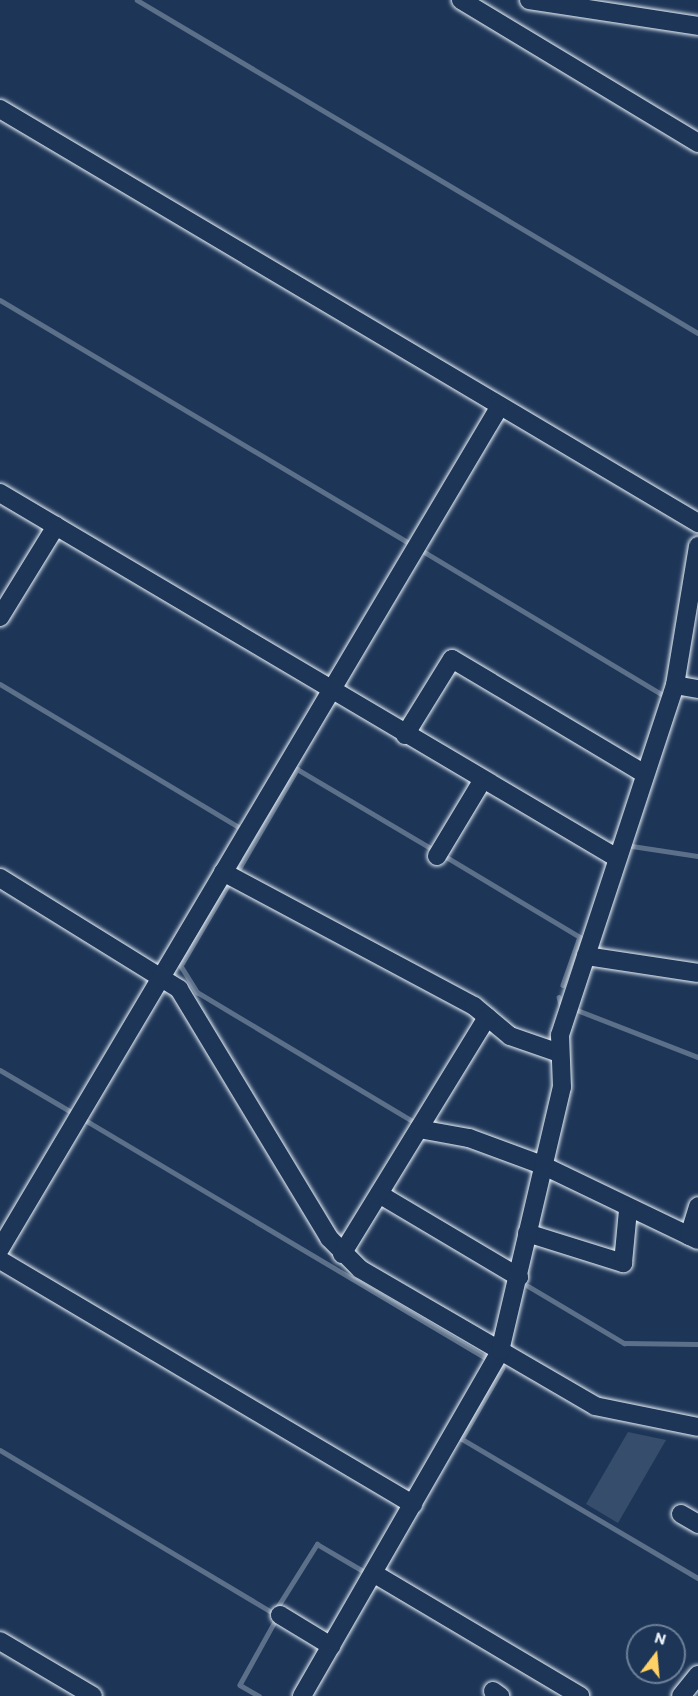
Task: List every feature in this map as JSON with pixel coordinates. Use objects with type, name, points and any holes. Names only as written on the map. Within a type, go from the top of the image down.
[{"type":"street","points":[[461,0],[698,143]]},
{"type":"street","points":[[529,0],[698,26]]},
{"type":"street","points":[[0,109],[698,523]]},
{"type":"street","points":[[0,1250],[500,406]]},
{"type":"street","points":[[0,493],[482,781],[617,858]]},
{"type":"street","points":[[0,617],[56,526]]},
{"type":"street","points":[[302,1696],[500,1351],[562,1087],[559,1053],[586,956],[675,685],[698,546]]},
{"type":"street","points":[[405,735],[452,659],[645,774]]},
{"type":"street","points":[[675,685],[698,688]]},
{"type":"street","points":[[437,856],[482,781]]},
{"type":"street","points":[[224,872],[487,1017],[510,1035],[559,1053]]},
{"type":"street","points":[[0,878],[163,974],[179,989],[342,1254],[595,1406],[698,1427]]},
{"type":"street","points":[[586,956],[698,973]]},
{"type":"street","points":[[342,1254],[487,1017]]},
{"type":"street","points":[[419,1129],[469,1138],[542,1165],[628,1209],[693,1238],[698,1206]]},
{"type":"street","points":[[379,1194],[519,1277]]},
{"type":"street","points":[[527,1233],[623,1263],[628,1209]]},
{"type":"street","points":[[0,1260],[413,1504]]},
{"type":"street","points":[[681,1514],[698,1524]]},
{"type":"street","points":[[373,1574],[580,1696]]},
{"type":"street","points":[[280,1615],[331,1646]]},
{"type":"street","points":[[0,1641],[93,1696]]},
{"type":"street","points":[[681,1696],[698,1676]]},
{"type":"shaded area","points":[[628,1432],[666,1440],[618,1523],[586,1504]]},
{"type":"waterway","points":[[137,0],[698,333]]},
{"type":"waterway","points":[[0,300],[411,544]]},
{"type":"waterway","points":[[421,550],[662,694]]},
{"type":"waterway","points":[[0,684],[242,829]]},
{"type":"waterway","points":[[237,872],[297,769],[434,850]]},
{"type":"waterway","points":[[632,846],[698,856]]},
{"type":"waterway","points":[[443,855],[580,937],[563,985]]},
{"type":"waterway","points":[[229,884],[181,966],[197,992],[414,1122]]},
{"type":"waterway","points":[[559,997],[561,1004]]},
{"type":"waterway","points":[[572,1008],[698,1057]]},
{"type":"waterway","points":[[0,1070],[75,1114]]},
{"type":"waterway","points":[[85,1120],[489,1360]]},
{"type":"waterway","points":[[528,1286],[624,1343],[698,1344]]},
{"type":"waterway","points":[[503,1368],[462,1439],[698,1578]]},
{"type":"waterway","points":[[0,1450],[273,1613],[276,1620],[240,1685],[259,1696]]},
{"type":"waterway","points":[[275,1611],[317,1544],[365,1572]]}]
